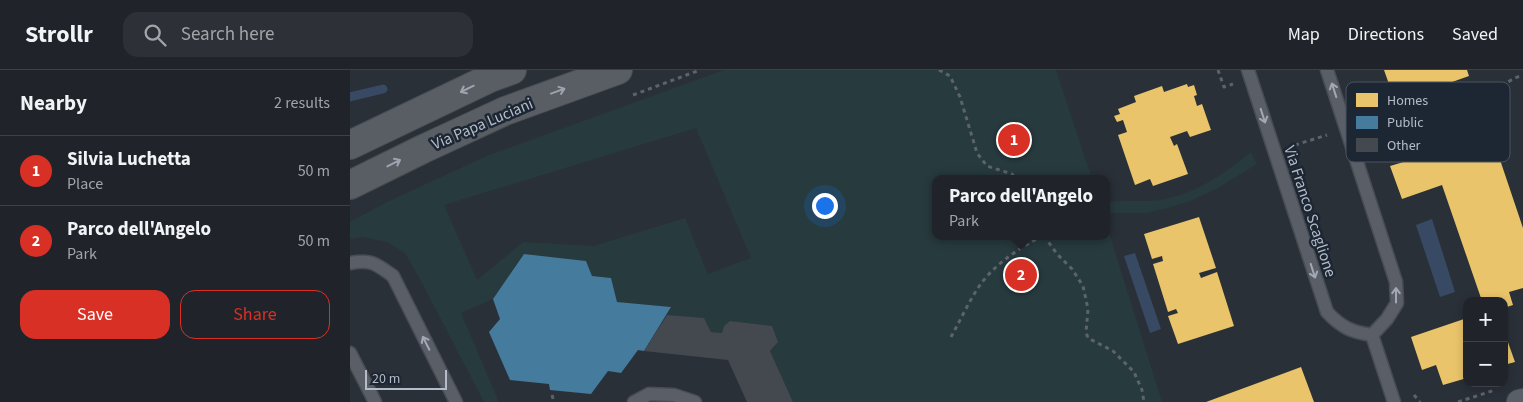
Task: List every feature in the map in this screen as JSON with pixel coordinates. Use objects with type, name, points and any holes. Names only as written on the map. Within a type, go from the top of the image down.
[{"type":"main road","points":[[350,146],[490,78],[512,70]]},
{"type":"main road","name":"Via Papa Luciani","points":[[350,185],[505,111],[618,70]]},
{"type":"street","points":[[1519,402],[1523,401]]},
{"type":"lane","name":"Via Franco Scaglione","points":[[1248,70],[1326,312],[1348,330],[1372,335]]},
{"type":"lane","points":[[1327,70],[1346,128]]},
{"type":"lane","points":[[1357,162],[1396,282],[1396,303],[1388,318],[1372,335],[1394,402]]},
{"type":"lane","points":[[350,263],[362,261],[376,264],[393,276],[456,402]]},
{"type":"lane","points":[[350,353],[375,402]]},
{"type":"lane","points":[[634,402],[649,394],[674,395],[695,402]]},
{"type":"path","points":[[626,98],[700,70]]},
{"type":"path","points":[[939,70],[950,76],[960,97],[977,153],[987,166],[1013,175]]},
{"type":"path","points":[[1507,82],[1523,75]]},
{"type":"path","points":[[1287,148],[1334,132]]},
{"type":"path","points":[[951,336],[979,287],[1003,261],[1035,240]]},
{"type":"path","points":[[1046,240],[1072,269],[1083,286],[1088,309],[1086,332],[1088,338],[1113,351],[1134,372],[1142,390],[1144,402]]},
{"type":"path","points":[[1458,402],[1495,390]]},
{"type":"path","points":[[552,396],[554,402]]},
{"type":"green space","points":[[724,70],[1056,70],[1091,175],[932,175],[932,240],[1110,240],[1110,236],[1162,402],[793,402],[770,351],[778,342],[772,326],[730,321],[724,326],[722,333],[711,332],[704,318],[667,315],[671,307],[617,302],[611,278],[592,276],[586,261],[524,254],[493,299],[461,313],[499,402],[484,402],[405,253],[387,242],[363,237],[350,239],[350,222],[387,202],[489,155]],"holes":[[[696,128],[751,258],[708,274],[685,218],[594,246],[523,242],[477,280],[444,205]]]},
{"type":"green space","points":[[1251,152],[1257,164],[1218,188],[1188,202],[1146,213],[1110,213],[1110,202],[1160,200],[1173,197],[1209,182]]},
{"type":"water","points":[[1432,219],[1455,292],[1440,297],[1416,225]]},
{"type":"water","points":[[1135,253],[1161,329],[1150,333],[1124,256]]},
{"type":"building: Homes","points":[[1384,70],[1467,70],[1469,76],[1452,82],[1388,82]]},
{"type":"building: Homes","points":[[1187,84],[1188,87],[1194,85],[1197,95],[1194,96],[1197,106],[1202,104],[1211,130],[1190,137],[1187,131],[1170,137],[1174,146],[1177,144],[1188,174],[1153,186],[1150,179],[1135,185],[1118,135],[1127,132],[1123,120],[1117,122],[1114,116],[1120,114],[1118,109],[1136,102],[1134,96],[1162,86],[1164,92]]},
{"type":"building: Homes","points":[[1404,162],[1501,162],[1523,228],[1523,288],[1509,292],[1513,305],[1508,307],[1508,297],[1481,297],[1442,185],[1402,199],[1390,166]]},
{"type":"building: Homes","points":[[1199,217],[1216,268],[1199,273],[1201,278],[1217,272],[1234,326],[1178,344],[1168,316],[1178,313],[1176,309],[1168,312],[1153,264],[1163,261],[1162,256],[1152,259],[1144,234]]},
{"type":"building: Homes","points":[[1463,319],[1463,379],[1443,385],[1436,365],[1422,370],[1411,337]]},
{"type":"building: Homes","points":[[1508,342],[1515,362],[1508,364]]},
{"type":"building: Homes","points":[[1301,367],[1314,402],[1206,402]]},
{"type":"building: Public","points":[[524,254],[586,261],[592,276],[611,278],[617,302],[671,307],[644,351],[638,350],[621,373],[608,371],[591,394],[550,390],[549,384],[510,380],[489,332],[500,319],[493,299]]},
{"type":"building: Other","points":[[667,315],[704,318],[711,332],[722,333],[724,326],[730,321],[772,326],[778,342],[770,351],[793,402],[747,402],[728,360],[644,351]]},
{"type":"waterway","points":[[350,97],[383,89]]},
{"type":"place","name":"Silvia Luchetta","points":[[1014,140]]},
{"type":"place","name":"Parco dell'Angelo","points":[[1021,275]]}]
